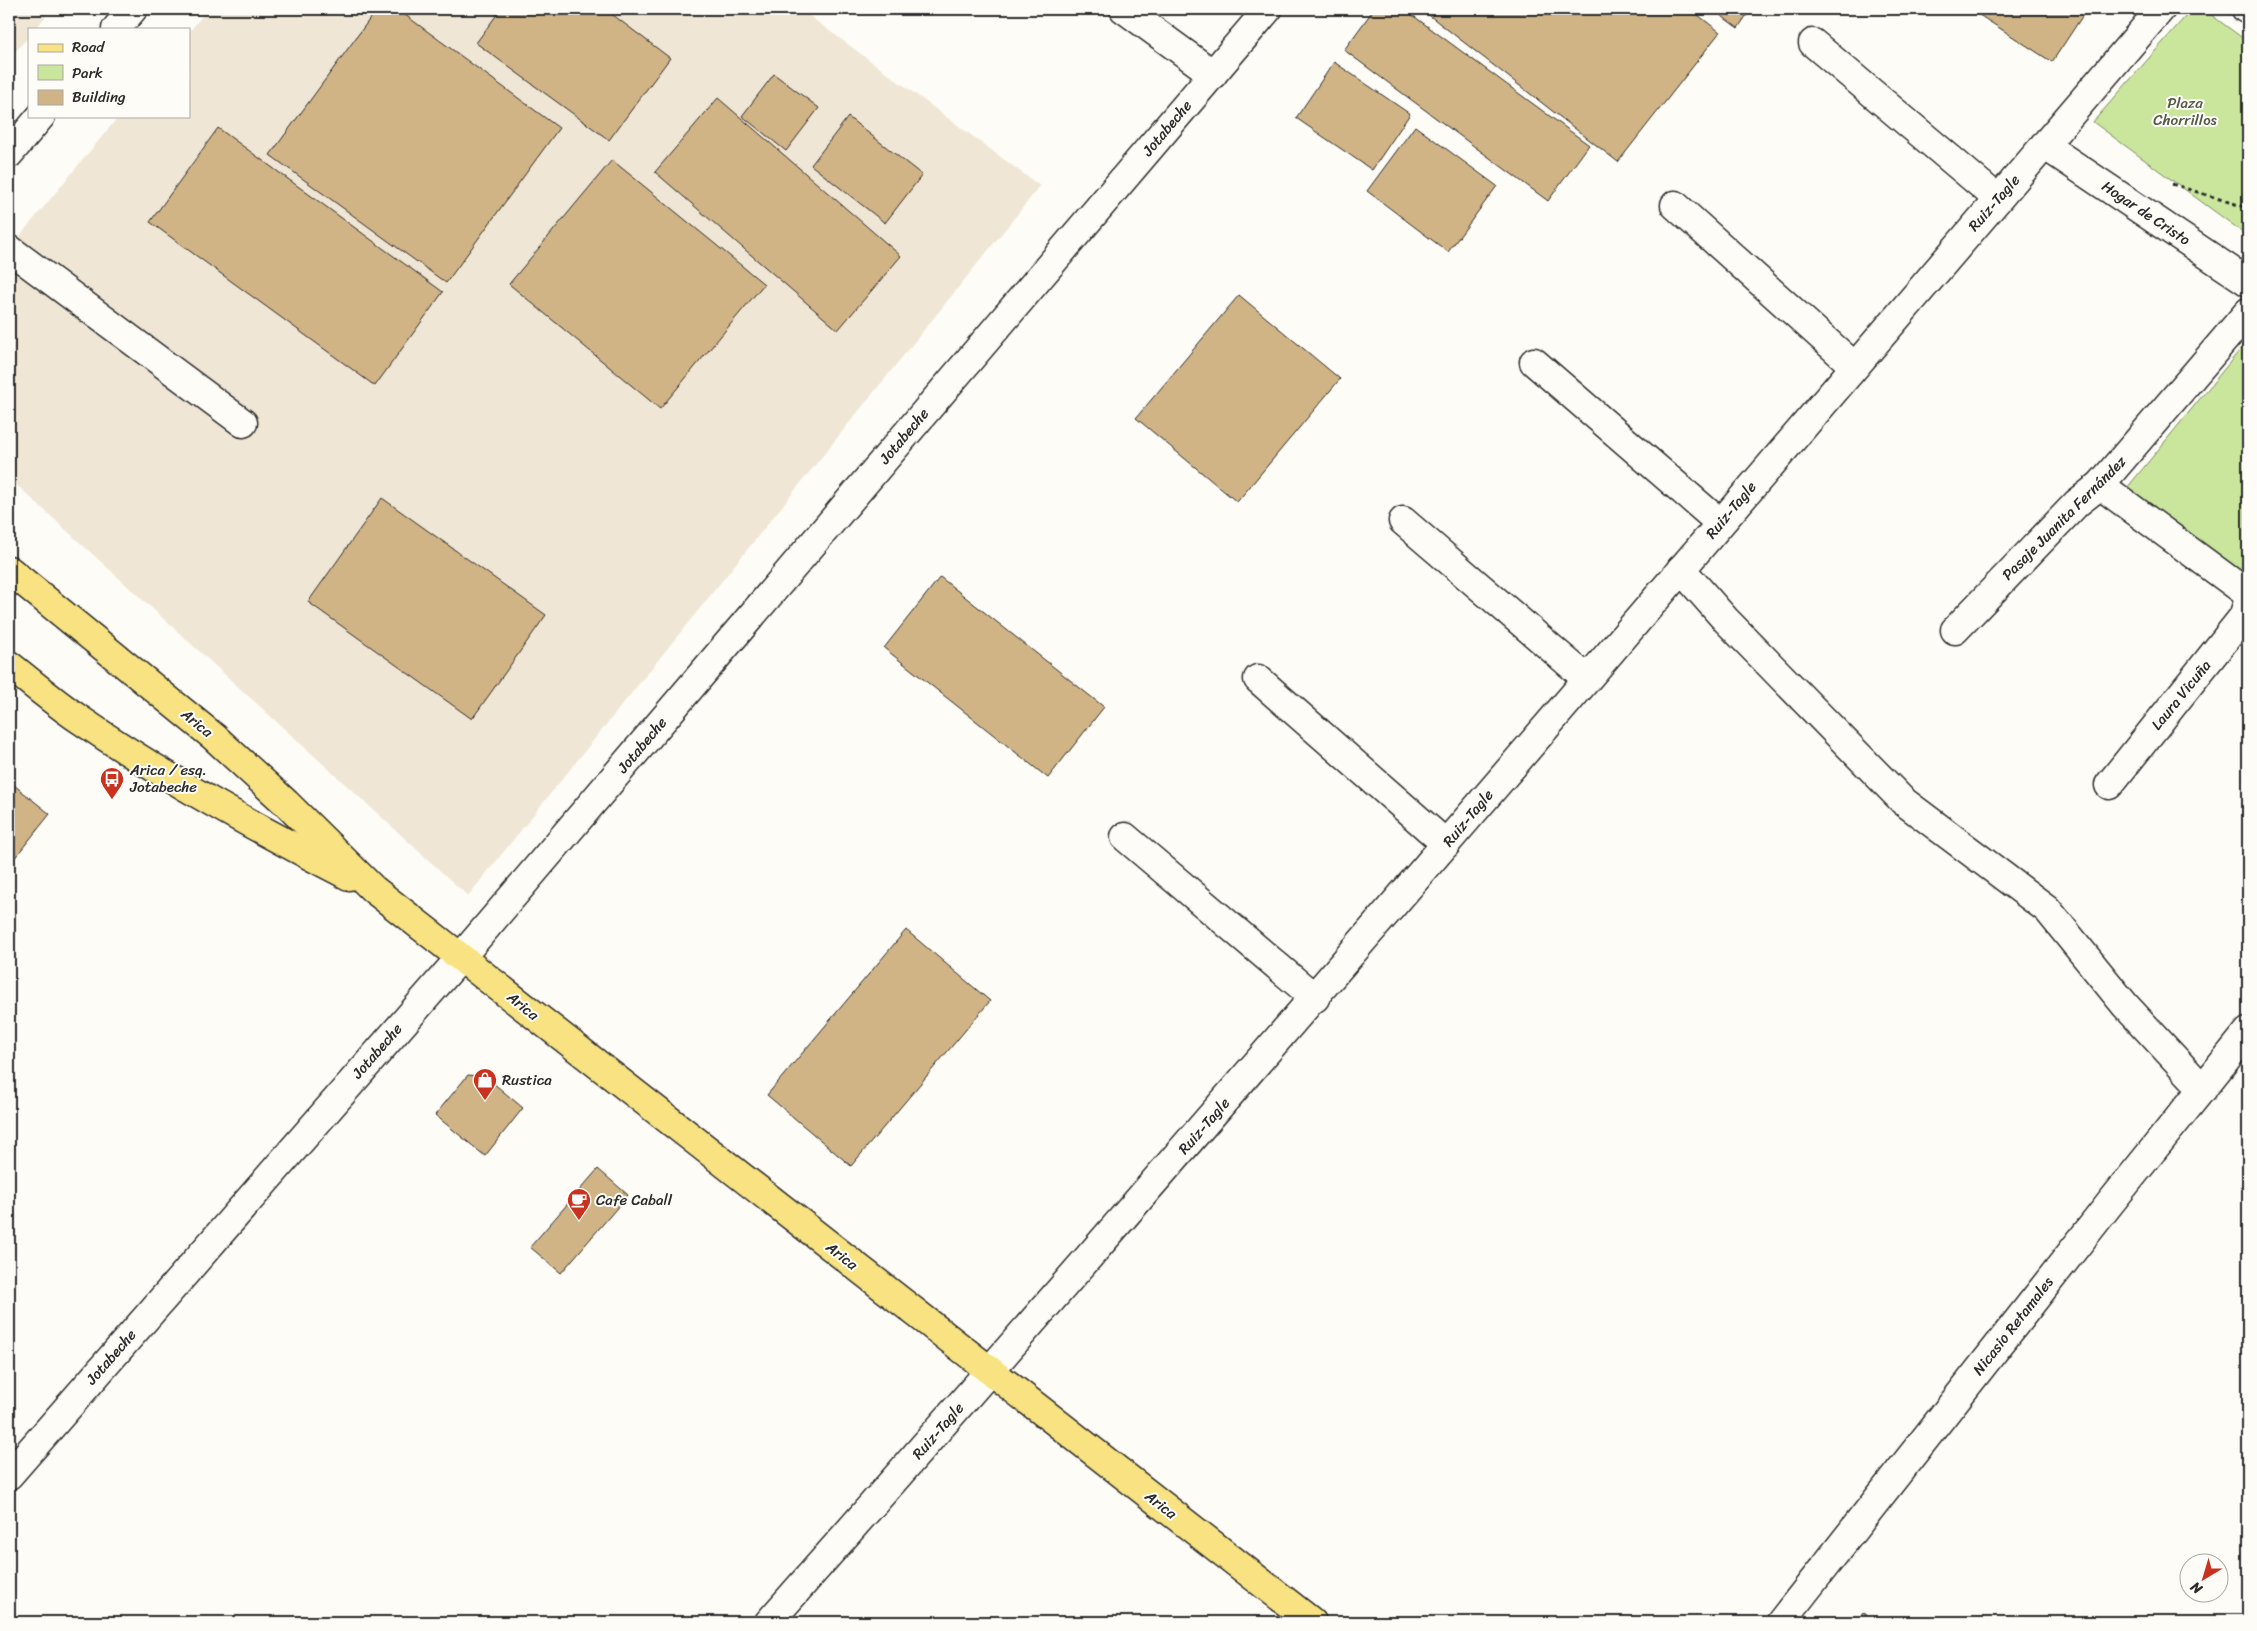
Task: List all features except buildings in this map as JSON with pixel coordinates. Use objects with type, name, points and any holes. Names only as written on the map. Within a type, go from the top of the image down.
[{"type":"main road","name":"Arica","points":[[9,570],[214,737],[286,803],[373,889],[989,1372],[1312,1622]]},
{"type":"main road","name":"Arica","points":[[9,665],[77,718],[142,761],[217,805],[373,889]]},
{"type":"street","points":[[117,28],[133,9]]},
{"type":"street","points":[[1124,9],[1213,74]]},
{"type":"street","name":"Jotabeche","points":[[9,1475],[461,957],[1268,9]]},
{"type":"street","name":"Ruiz-Tagle","points":[[769,1622],[1315,998],[1586,678],[2161,9]]},
{"type":"street","points":[[1813,43],[1998,199]]},
{"type":"street","points":[[9,154],[39,118]]},
{"type":"street","name":"Hogar de Cristo","points":[[2044,145],[2248,282]]},
{"type":"street","points":[[1675,205],[1854,366]]},
{"type":"street","points":[[9,249],[243,423]]},
{"type":"street","name":"Pasaje Juanita Fernández","points":[[1955,630],[2078,502],[2100,485],[2248,312]]},
{"type":"street","points":[[1534,362],[1720,523]]},
{"type":"street","points":[[2100,485],[2248,594]]},
{"type":"street","points":[[1403,521],[1586,678]]},
{"type":"street","points":[[1681,569],[1725,619],[1903,801],[2047,908],[2125,1005],[2203,1089]]},
{"type":"street","name":"Laura Vicuña","points":[[2109,785],[2243,617],[2248,602]]},
{"type":"street","points":[[1258,679],[1446,844]]},
{"type":"street","points":[[1125,837],[1315,998]]},
{"type":"street","name":"Nicasio Retamales","points":[[1781,1622],[2248,1032]]},
{"type":"shaded area","points":[[9,9],[52,9],[36,28],[28,28],[28,37],[9,59]]},
{"type":"shaded area","points":[[208,9],[800,9],[1040,186],[468,896],[9,478],[9,249],[117,118],[190,118],[190,31]]},
{"type":"green space","name":"Plaza Chorrillos","points":[[2192,9],[2203,9],[2248,42],[2248,236],[2093,122]]},
{"type":"green space","points":[[2248,340],[2248,563],[2241,573],[2127,488]]},
{"type":"place","name":"Arica / esq. Jotabeche","points":[[112,800]]},
{"type":"place","name":"Rustica","points":[[485,1101]]},
{"type":"place","name":"Cafe Caball","points":[[579,1221]]}]
